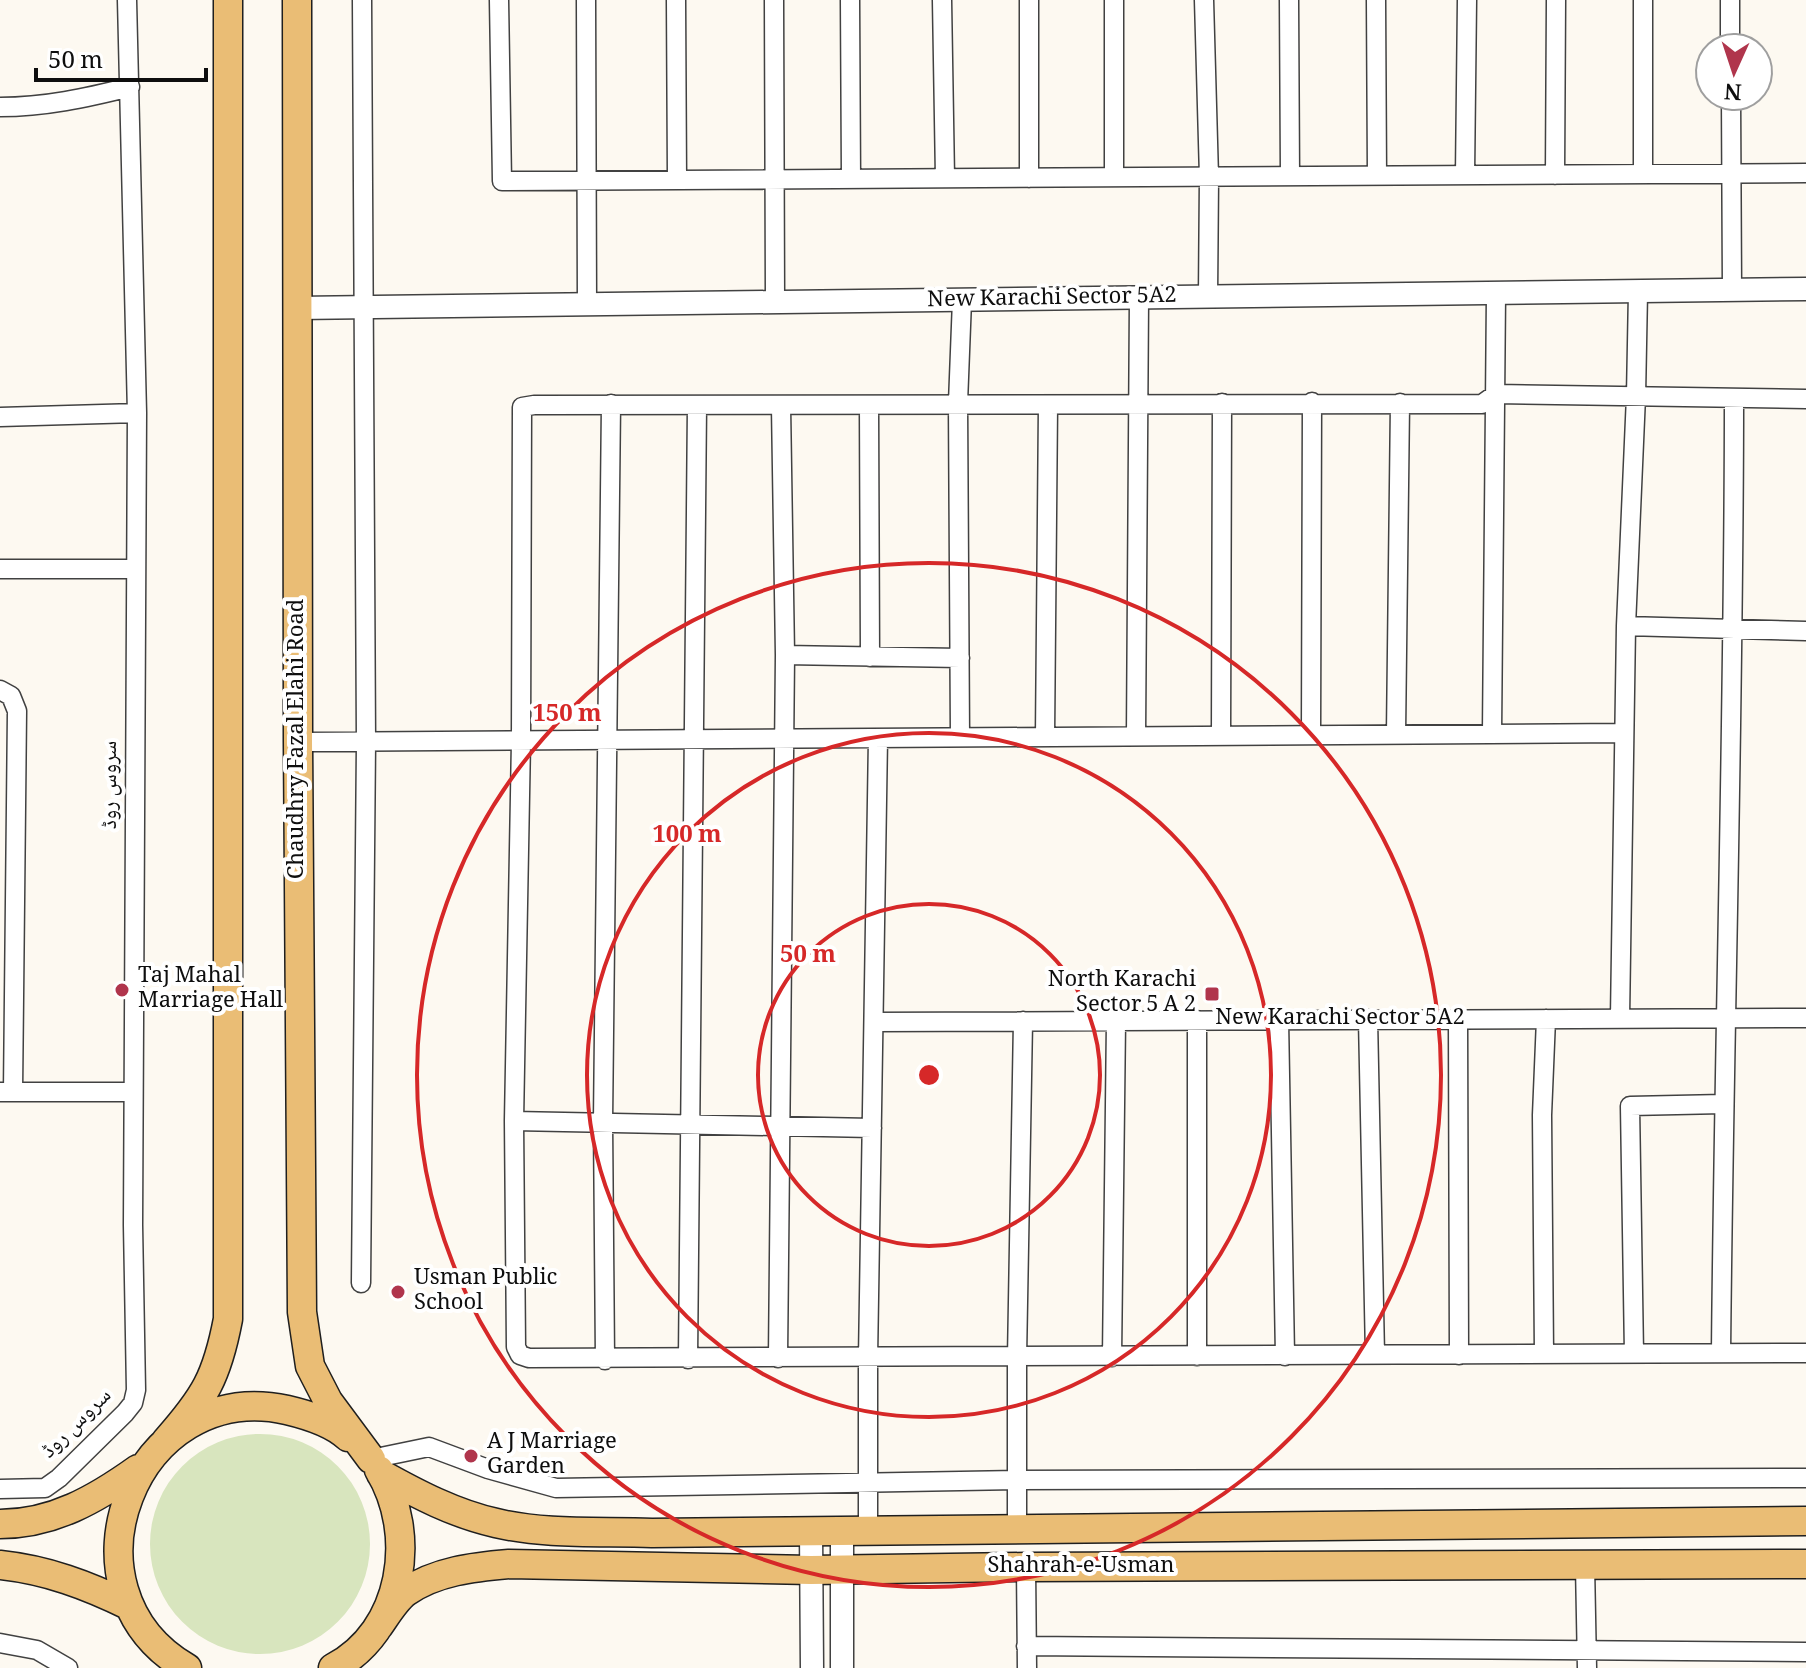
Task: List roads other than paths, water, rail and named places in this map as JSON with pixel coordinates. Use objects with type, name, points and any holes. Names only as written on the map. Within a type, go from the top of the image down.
[{"type":"main road","points":[[0,1524],[48,1517],[78,1507],[143,1466],[208,1388],[221,1356],[228,1319],[228,0]]},
{"type":"main road","name":"Chaudhry Fazal Elahi Road","points":[[297,0],[302,1312],[310,1366],[328,1401],[376,1466]]},
{"type":"main road","points":[[166,1441],[198,1420],[234,1408],[272,1407],[309,1415],[343,1433],[376,1466],[397,1511],[402,1551],[395,1590],[378,1627],[361,1647],[337,1667]]},
{"type":"main road","points":[[143,1466],[126,1498],[118,1534],[119,1571],[130,1606],[168,1668]]},
{"type":"main road","name":"Shahrah-e-Usman","points":[[376,1466],[416,1494],[457,1511],[540,1529],[652,1533],[811,1532],[1806,1521]]},
{"type":"main road","name":"Shahrah-e-Usman","points":[[378,1627],[404,1593],[433,1578],[472,1567],[509,1564],[811,1570],[1806,1564]]},
{"type":"main road","points":[[0,1565],[66,1577],[130,1606]]},
{"type":"main road","points":[[147,1635],[173,1660],[187,1668]]},
{"type":"street","name":"سروس روڈ","points":[[0,1489],[45,1488],[59,1478],[133,1403],[136,1390],[133,1092],[137,413],[127,0]]},
{"type":"street","points":[[361,1283],[366,743],[362,0]]},
{"type":"street","points":[[499,0],[502,181],[1806,173]]},
{"type":"street","points":[[586,0],[587,305]]},
{"type":"street","points":[[676,0],[677,180]]},
{"type":"street","points":[[774,0],[775,302]]},
{"type":"street","points":[[850,0],[851,179]]},
{"type":"street","points":[[942,0],[945,178]]},
{"type":"street","points":[[1029,0],[1029,178]]},
{"type":"street","points":[[1114,0],[1114,177]]},
{"type":"street","points":[[1204,0],[1209,177],[1208,297]]},
{"type":"street","points":[[1289,0],[1290,176]]},
{"type":"street","points":[[1376,0],[1377,176]]},
{"type":"street","points":[[1465,175],[1467,0]]},
{"type":"street","points":[[1555,175],[1556,0]]},
{"type":"street","points":[[1643,0],[1643,174]]},
{"type":"street","points":[[1730,0],[1730,32]]},
{"type":"street","points":[[0,107],[63,102],[130,87]]},
{"type":"street","points":[[1731,112],[1732,291]]},
{"type":"street","name":"New Karachi Sector 5A2","points":[[297,308],[1806,289]]},
{"type":"street","points":[[1620,1018],[1626,626],[1638,292]]},
{"type":"street","points":[[1492,734],[1496,294]]},
{"type":"street","points":[[1136,736],[1139,298]]},
{"type":"street","points":[[960,737],[958,403],[962,300]]},
{"type":"street","points":[[1806,399],[1496,394],[1482,404],[611,404],[522,407],[521,741],[514,1121],[516,1347],[520,1355],[529,1358],[1806,1353]]},
{"type":"street","points":[[1721,1353],[1724,1018],[1734,629],[1734,398]]},
{"type":"street","points":[[1311,735],[1312,402]]},
{"type":"street","points":[[1221,735],[1222,403]]},
{"type":"street","points":[[1396,734],[1400,403]]},
{"type":"street","points":[[605,1360],[603,1122],[611,404]]},
{"type":"street","points":[[688,1359],[697,405]]},
{"type":"street","points":[[869,405],[870,657]]},
{"type":"street","points":[[1045,737],[1048,405]]},
{"type":"street","points":[[778,1358],[785,655],[781,406]]},
{"type":"street","points":[[0,417],[137,413]]},
{"type":"street","points":[[0,569],[136,569]]},
{"type":"street","points":[[1626,626],[1806,631]]},
{"type":"street","points":[[785,655],[960,658]]},
{"type":"street","points":[[0,690],[11,696],[17,711],[6,1092],[133,1092]]},
{"type":"street","points":[[298,742],[1624,733]]},
{"type":"street","points":[[842,1668],[842,1569],[868,1482],[878,738]]},
{"type":"street","name":"New Karachi Sector 5A2","points":[[874,1022],[1806,1018]]},
{"type":"street","points":[[1368,1019],[1375,1355]]},
{"type":"street","points":[[1458,1019],[1459,1355]]},
{"type":"street","points":[[1544,1354],[1542,1115],[1546,1019]]},
{"type":"street","points":[[1197,1020],[1197,1356]]},
{"type":"street","points":[[1279,1020],[1285,1356]]},
{"type":"street","points":[[1017,1529],[1023,1021]]},
{"type":"street","points":[[1112,1357],[1116,1021]]},
{"type":"street","points":[[1634,1354],[1630,1106],[1723,1104]]},
{"type":"street","points":[[514,1121],[872,1128]]},
{"type":"street","points":[[376,1466],[429,1447],[488,1469],[556,1488],[1017,1480],[1806,1478]]},
{"type":"street","points":[[811,1532],[812,1668]]},
{"type":"street","points":[[1585,1565],[1587,1660]]},
{"type":"street","points":[[1026,1567],[1027,1668]]},
{"type":"street","points":[[0,1643],[37,1650],[68,1668]]},
{"type":"street","points":[[1026,1646],[1587,1660],[1806,1652]]},
{"type":"place","name":"Taj Mahal Marriage Hall","points":[[122,990]]},
{"type":"place","name":"North Karachi Sector 5 A 2","points":[[1212,994]]},
{"type":"place","name":"Usman Public School","points":[[398,1292]]},
{"type":"place","name":"A J Marriage Garden","points":[[471,1456]]}]
